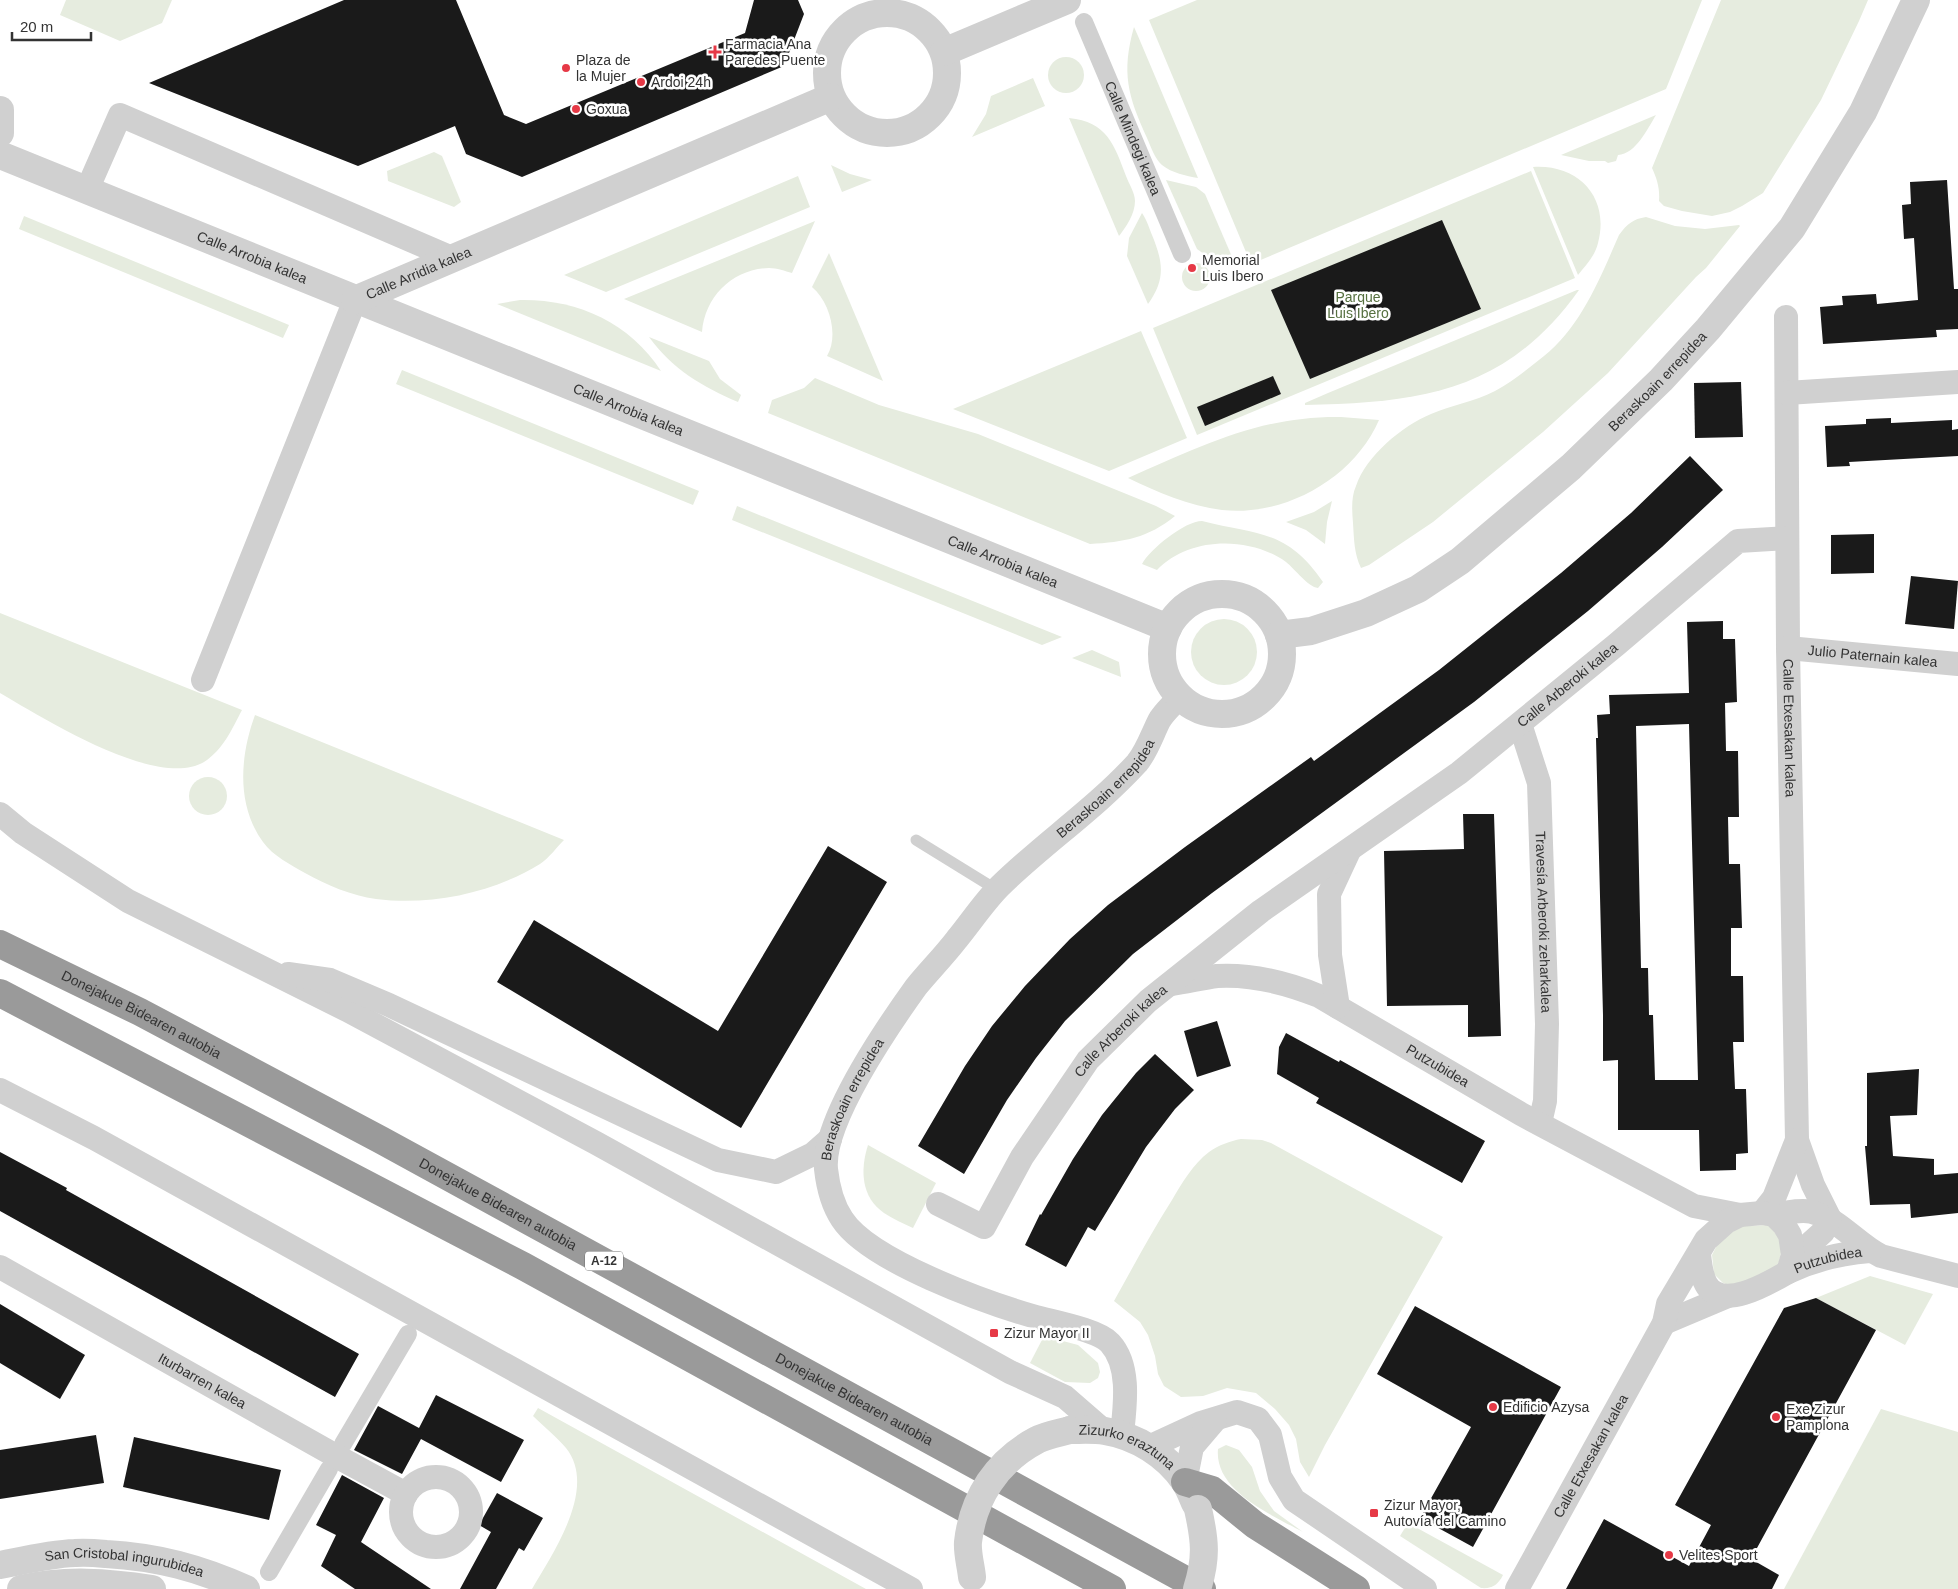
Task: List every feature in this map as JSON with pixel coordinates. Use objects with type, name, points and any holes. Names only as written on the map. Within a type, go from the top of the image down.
[{"type":"highway","name":"Donejakue Bidearen autobia","points":[[0,944],[140,1012],[398,1149],[1202,1589]]},
{"type":"highway","points":[[0,993],[523,1266],[1112,1589]]},
{"type":"highway","points":[[1185,1482],[1212,1490],[1255,1525],[1356,1589]]},
{"type":"street","points":[[944,52],[1067,0]]},
{"type":"street","name":"Beraskoain errepidea","points":[[1279,636],[1311,631],[1366,613],[1418,589],[1460,561],[1572,467],[1661,380],[1708,329],[1792,228],[1863,112],[1916,0]]},
{"type":"street","points":[[855,9],[909,16],[930,30],[944,52],[947,75],[942,98],[929,117],[910,129],[887,133],[864,129],[845,116],[831,97],[827,80],[830,53],[855,9]]},
{"type":"street","name":"Calle Mindegi kalea","points":[[1084,22],[1182,254]]},
{"type":"street","name":"Calle Arridia kalea","points":[[203,680],[355,300],[831,97]]},
{"type":"street","points":[[0,110],[0,133]]},
{"type":"street","points":[[87,190],[120,115],[452,258]]},
{"type":"street","name":"Calle Arrobia kalea","points":[[0,155],[1168,628]]},
{"type":"street","name":"Calle Etxesakan kalea","points":[[1786,317],[1788,648],[1797,1140],[1813,1185],[1830,1219]]},
{"type":"street","points":[[1787,393],[1958,382]]},
{"type":"street","name":"Calle Arberoki kalea","points":[[938,1204],[984,1227],[1022,1158],[1088,1060],[1148,1000],[1261,911],[1459,772],[1520,724],[1738,541],[1787,538]]},
{"type":"street","points":[[1214,594],[1226,594],[1248,600],[1267,615],[1279,636],[1281,658],[1276,681],[1262,699],[1241,711],[1219,714],[1196,708],[1179,697],[1166,677],[1162,660],[1163,644],[1168,628],[1173,618],[1191,602],[1214,594]]},
{"type":"street","name":"Julio Paternain kalea","points":[[1788,648],[1958,664]]},
{"type":"street","name":"Beraskoain errepidea","points":[[1112,1432],[1125,1398],[1121,1362],[1110,1342],[1091,1332],[1034,1316],[981,1298],[902,1265],[860,1240],[842,1220],[831,1198],[826,1166],[830,1138],[846,1097],[911,996],[997,890],[1026,862],[1090,809],[1140,760],[1161,718],[1179,697]]},
{"type":"street","name":"Travesía Arberoki zeharkalea","points":[[1520,724],[1539,783],[1547,1024],[1545,1101],[1540,1123]]},
{"type":"street","points":[[0,814],[22,833],[128,901],[347,1010],[596,1143],[1010,1372],[1065,1397],[1112,1432]]},
{"type":"street","name":"Calle Arberoki kalea","points":[[1338,1008],[1330,955],[1329,894],[1350,850]]},
{"type":"street","points":[[264,970],[330,980],[345,986],[718,1160],[776,1172],[813,1154],[830,1138]]},
{"type":"street","name":"Putzubidea","points":[[1167,985],[1218,976],[1259,978],[1289,984],[1319,996],[1540,1123],[1694,1206],[1759,1214],[1811,1212],[1830,1219],[1870,1251],[1881,1256],[1958,1276]]},
{"type":"street","points":[[0,1090],[94,1138],[911,1589]]},
{"type":"street","name":"Calle Etxesakan kalea","points":[[1759,1214],[1774,1198],[1797,1140]]},
{"type":"street","points":[[1694,1206],[1703,1247],[1702,1274],[1707,1286],[1715,1293],[1728,1296]]},
{"type":"street","points":[[1664,1323],[1728,1296],[1745,1293],[1767,1285],[1790,1266],[1793,1255],[1790,1235],[1784,1225],[1759,1214],[1726,1222],[1703,1247]]},
{"type":"street","name":"Putzubidea","points":[[1790,1266],[1823,1232],[1830,1219]]},
{"type":"street","name":"Calle Etxesakan kalea","points":[[1517,1589],[1664,1323],[1668,1304],[1703,1247]]},
{"type":"street","name":"Putzubidea","points":[[1790,1266],[1847,1253],[1870,1251]]},
{"type":"street","name":"Iturbarren kalea","points":[[0,1267],[406,1494]]},
{"type":"street","points":[[343,1444],[408,1334]]},
{"type":"street","points":[[1149,1447],[1201,1423],[1237,1412],[1258,1419],[1270,1436],[1280,1477],[1294,1500],[1425,1589]]},
{"type":"street","points":[[1185,1482],[1192,1446],[1216,1418]]},
{"type":"street","name":"Zizurko eraztuna","points":[[974,1583],[968,1544],[974,1512],[988,1482],[1010,1457],[1017,1452],[1038,1439],[1070,1430],[1112,1432],[1149,1447],[1167,1461],[1185,1482],[1198,1509],[1205,1539],[1203,1569],[1197,1589]]},
{"type":"street","points":[[269,1572],[329,1469]]},
{"type":"street","name":"San Cristobal ingurubidea","points":[[0,1565],[40,1556],[78,1552],[122,1555],[174,1563],[221,1578],[246,1589]]},
{"type":"street","name":"San Cristobal ingurubidea","points":[[21,1589],[73,1582],[103,1583],[152,1589]]},
{"type":"lane","points":[[916,840],[997,890]]},
{"type":"green space","points":[[66,0],[172,0],[162,23],[120,41],[60,15]]},
{"type":"green space","points":[[1197,0],[1702,0],[1666,89],[1251,264],[1149,20]]},
{"type":"green space","points":[[1721,0],[1868,0],[1821,100],[1763,193],[1730,212],[1712,216],[1664,206],[1659,201],[1658,184],[1652,168]]},
{"type":"green space","points":[[1134,27],[1198,178],[1175,172],[1162,165],[1153,153],[1140,123],[1131,97],[1127,71]]},
{"type":"green space","points":[[1066,57],[1079,62],[1084,75],[1079,88],[1066,93],[1053,88],[1048,75],[1053,62]]},
{"type":"green space","points":[[1033,78],[1045,106],[972,137],[986,114],[991,96]]},
{"type":"green space","points":[[1656,115],[1636,145],[1624,154],[1618,155],[1616,161],[1608,163],[1605,161],[1589,161],[1561,155]]},
{"type":"green space","points":[[1069,118],[1082,120],[1101,130],[1113,145],[1117,154],[1135,198],[1132,215],[1119,236]]},
{"type":"green space","points":[[434,152],[442,156],[461,202],[454,207],[388,181],[387,171]]},
{"type":"green space","points":[[831,165],[850,174],[872,180],[842,192]]},
{"type":"green space","points":[[1533,167],[1564,171],[1577,178],[1595,198],[1601,227],[1597,248],[1578,275]]},
{"type":"green space","name":"Parque Luis Ibero","points":[[1531,171],[1575,278],[1197,435],[1153,328]]},
{"type":"green space","points":[[798,176],[810,207],[606,292],[564,275]]},
{"type":"green space","points":[[1166,180],[1196,187],[1205,194],[1236,266],[1211,259],[1197,249]]},
{"type":"green space","points":[[1142,213],[1147,221],[1159,254],[1161,270],[1158,286],[1148,304],[1127,256],[1129,238]]},
{"type":"green space","points":[[24,216],[289,325],[283,338],[19,229]]},
{"type":"green space","points":[[1646,217],[1675,226],[1705,229],[1740,226],[1706,268],[1608,373],[1543,432],[1433,522],[1369,565],[1361,568],[1355,546],[1352,514],[1353,495],[1361,475],[1376,453],[1397,434],[1420,419],[1495,391],[1544,356],[1569,331],[1589,300],[1619,235],[1637,219]]},
{"type":"green space","points":[[815,221],[792,273],[769,268],[744,273],[733,279],[715,296],[704,319],[702,332],[624,299]]},
{"type":"green space","points":[[829,253],[883,381],[827,356],[831,348],[832,339],[831,320],[824,301],[812,287]]},
{"type":"green space","points":[[1196,263],[1206,267],[1210,277],[1206,287],[1196,291],[1186,287],[1182,277],[1186,267]]},
{"type":"green space","points":[[1579,290],[1551,324],[1522,350],[1492,370],[1459,385],[1424,394],[1387,400],[1347,404],[1305,405],[1305,403],[1328,393]]},
{"type":"green space","points":[[520,300],[562,304],[600,317],[633,339],[661,371],[497,304]]},
{"type":"green space","points":[[1141,331],[1187,438],[1109,471],[953,409]]},
{"type":"green space","points":[[649,337],[709,361],[720,379],[741,395],[738,402],[713,390],[678,368]]},
{"type":"green space","points":[[402,370],[699,491],[693,505],[396,384]]},
{"type":"green space","points":[[815,378],[879,405],[978,434],[1156,506],[1175,516],[1155,529],[1135,538],[1090,544],[768,413],[772,400],[804,388]]},
{"type":"green space","points":[[1341,417],[1379,420],[1368,441],[1353,460],[1335,476],[1293,500],[1270,507],[1246,511],[1210,508],[1174,498],[1128,478],[1206,444],[1257,427],[1311,418]]},
{"type":"green space","points":[[1332,501],[1327,522],[1325,544],[1306,530],[1286,522],[1314,512]]},
{"type":"green space","points":[[737,506],[1062,637],[1042,645],[732,520]]},
{"type":"green space","points":[[1202,521],[1255,532],[1283,543],[1297,552],[1323,582],[1318,588],[1314,587],[1286,562],[1271,553],[1238,544],[1202,546],[1186,551],[1170,559],[1157,570],[1142,564],[1152,551],[1169,537],[1195,522]]},
{"type":"green space","points":[[0,613],[242,710],[226,739],[211,757],[204,762],[184,768],[158,767],[130,759],[100,747],[43,718],[0,693]]},
{"type":"green space","points":[[1224,619],[1236,622],[1247,629],[1254,640],[1257,652],[1254,664],[1247,675],[1236,682],[1224,685],[1212,682],[1201,675],[1194,664],[1191,652],[1194,640],[1201,629],[1212,622]]},
{"type":"green space","points":[[1092,650],[1119,662],[1121,677],[1072,658]]},
{"type":"green space","points":[[255,715],[564,840],[543,862],[522,874],[482,890],[440,899],[397,901],[367,898],[322,882],[277,856],[267,847],[254,828],[248,812],[243,780],[246,747]]},
{"type":"green space","points":[[208,777],[221,783],[227,796],[221,809],[208,815],[195,809],[189,796],[195,783]]},
{"type":"green space","points":[[1241,1139],[1262,1140],[1271,1143],[1443,1237],[1325,1445],[1309,1477],[1300,1462],[1296,1439],[1289,1425],[1275,1409],[1256,1393],[1227,1388],[1203,1396],[1181,1397],[1164,1386],[1158,1374],[1155,1356],[1148,1335],[1140,1322],[1114,1301],[1157,1225],[1193,1168],[1213,1150]]},
{"type":"green space","points":[[868,1145],[936,1183],[913,1228],[884,1213],[876,1207],[871,1199],[864,1182],[863,1173]]},
{"type":"green space","points":[[1768,1225],[1778,1237],[1781,1247],[1776,1272],[1731,1286],[1723,1283],[1714,1274],[1712,1255],[1717,1245],[1742,1226]]},
{"type":"green space","points":[[1870,1276],[1933,1294],[1905,1345],[1816,1298]]},
{"type":"green space","points":[[1044,1336],[1078,1345],[1098,1363],[1100,1372],[1098,1378],[1090,1383],[1065,1382],[1030,1363]]},
{"type":"green space","points":[[538,1408],[866,1589],[532,1589],[551,1557],[569,1520],[575,1501],[577,1482],[575,1464],[566,1448],[533,1416]]},
{"type":"green space","points":[[1881,1409],[1958,1432],[1958,1589],[1784,1589]]},
{"type":"green space","points":[[1226,1445],[1239,1450],[1252,1467],[1260,1491],[1274,1511],[1303,1532],[1261,1509],[1235,1489],[1225,1477],[1219,1464],[1218,1449]]},
{"type":"green space","points":[[1408,1523],[1503,1575],[1497,1584],[1488,1588],[1481,1588],[1400,1536]]},
{"type":"building","points":[[344,0],[456,0],[504,115],[526,124],[745,33],[754,0],[798,0],[804,14],[784,66],[522,177],[466,154],[455,126],[358,166],[149,83]]},
{"type":"building","points":[[1947,180],[1954,289],[1958,289],[1958,329],[1936,330],[1937,337],[1823,344],[1820,307],[1843,305],[1842,296],[1876,294],[1877,304],[1918,300],[1914,238],[1904,239],[1902,205],[1911,204],[1910,182]]},
{"type":"building","points":[[1442,220],[1481,309],[1310,379],[1271,290]]},
{"type":"building","points":[[1273,376],[1281,394],[1205,426],[1197,407]]},
{"type":"building","points":[[1741,382],[1743,437],[1695,438],[1694,383]]},
{"type":"building","points":[[1891,418],[1891,423],[1952,420],[1952,430],[1958,429],[1958,456],[1849,462],[1850,466],[1827,467],[1825,426],[1866,424],[1866,419]]},
{"type":"building","points":[[1690,456],[1723,490],[1662,547],[1588,611],[1474,702],[1212,893],[1133,954],[1065,1021],[1036,1058],[1007,1100],[964,1174],[918,1146],[965,1066],[992,1026],[1025,986],[1070,939],[1108,905],[1185,847],[1311,757],[1314,761],[1439,670],[1561,573],[1631,513]]},
{"type":"building","points":[[1874,534],[1874,573],[1831,574],[1831,535]]},
{"type":"building","points":[[1911,576],[1958,581],[1954,629],[1905,624]]},
{"type":"building","points":[[1723,621],[1723,639],[1735,639],[1737,702],[1725,703],[1726,751],[1738,751],[1739,817],[1728,817],[1729,864],[1740,864],[1742,928],[1731,928],[1731,976],[1743,976],[1744,1042],[1733,1042],[1735,1089],[1746,1089],[1748,1153],[1736,1154],[1736,1170],[1700,1171],[1699,1130],[1618,1130],[1618,1060],[1603,1061],[1597,715],[1610,714],[1609,695],[1689,693],[1687,622]],"holes":[[[1689,724],[1698,1080],[1655,1080],[1653,1015],[1649,1015],[1648,968],[1641,968],[1636,726]]]},
{"type":"building","points":[[1463,814],[1494,814],[1501,1036],[1468,1037],[1468,1005],[1387,1006],[1384,851],[1464,849]]},
{"type":"building","points":[[828,846],[887,882],[741,1128],[497,982],[534,920],[718,1031]]},
{"type":"building","points":[[1217,1021],[1231,1066],[1197,1077],[1184,1031]]},
{"type":"building","points":[[1286,1033],[1339,1062],[1340,1060],[1485,1141],[1462,1183],[1316,1103],[1319,1098],[1277,1074],[1279,1047]]},
{"type":"building","points":[[1155,1054],[1194,1090],[1175,1109],[1146,1147],[1095,1231],[1088,1227],[1066,1267],[1025,1245],[1040,1214],[1102,1115],[1136,1073]]},
{"type":"building","points":[[1919,1069],[1917,1115],[1890,1116],[1893,1156],[1934,1159],[1934,1175],[1958,1173],[1958,1213],[1911,1218],[1910,1204],[1870,1205],[1865,1146],[1867,1146],[1867,1073]]},
{"type":"building","points":[[0,1152],[359,1354],[335,1397],[0,1211]]},
{"type":"building","name":"Exe Zizur Pamplona","points":[[1816,1298],[1876,1330],[1751,1559],[1779,1575],[1772,1589],[1566,1589],[1604,1519],[1689,1566],[1711,1525],[1675,1505],[1784,1308]]},
{"type":"building","points":[[0,1304],[85,1355],[60,1399],[0,1363]]},
{"type":"building","name":"Edificio Azysa","points":[[1415,1306],[1561,1387],[1473,1547],[1420,1518],[1471,1427],[1377,1374]]},
{"type":"building","points":[[436,1395],[524,1440],[501,1482],[421,1439],[402,1474],[354,1450],[378,1406],[419,1428]]},
{"type":"building","points":[[96,1435],[104,1483],[0,1499],[0,1450]]},
{"type":"building","points":[[134,1437],[281,1470],[269,1520],[123,1487]]},
{"type":"building","points":[[342,1475],[384,1498],[361,1542],[431,1589],[355,1589],[321,1566],[336,1535],[316,1525]]},
{"type":"building","points":[[497,1493],[543,1518],[524,1551],[519,1548],[496,1589],[460,1589],[491,1532],[479,1525]]},
{"type":"place","name":"Farmacia Ana Paredes Puente","points":[[715,52]]},
{"type":"place","name":"Plaza de la Mujer","points":[[566,68]]},
{"type":"place","name":"Ardoi 24h","points":[[641,82]]},
{"type":"place","name":"Goxua","points":[[576,109]]},
{"type":"place","name":"Memorial Luis Ibero","points":[[1192,268]]},
{"type":"place","name":"Zizur Mayor II","points":[[994,1333]]},
{"type":"place","name":"Edificio Azysa","points":[[1493,1407]]},
{"type":"place","name":"Exe Zizur Pamplona","points":[[1776,1417]]},
{"type":"place","name":"Zizur Mayor, Autovía del Camino","points":[[1374,1513]]},
{"type":"place","name":"Velites Sport","points":[[1669,1555]]}]
